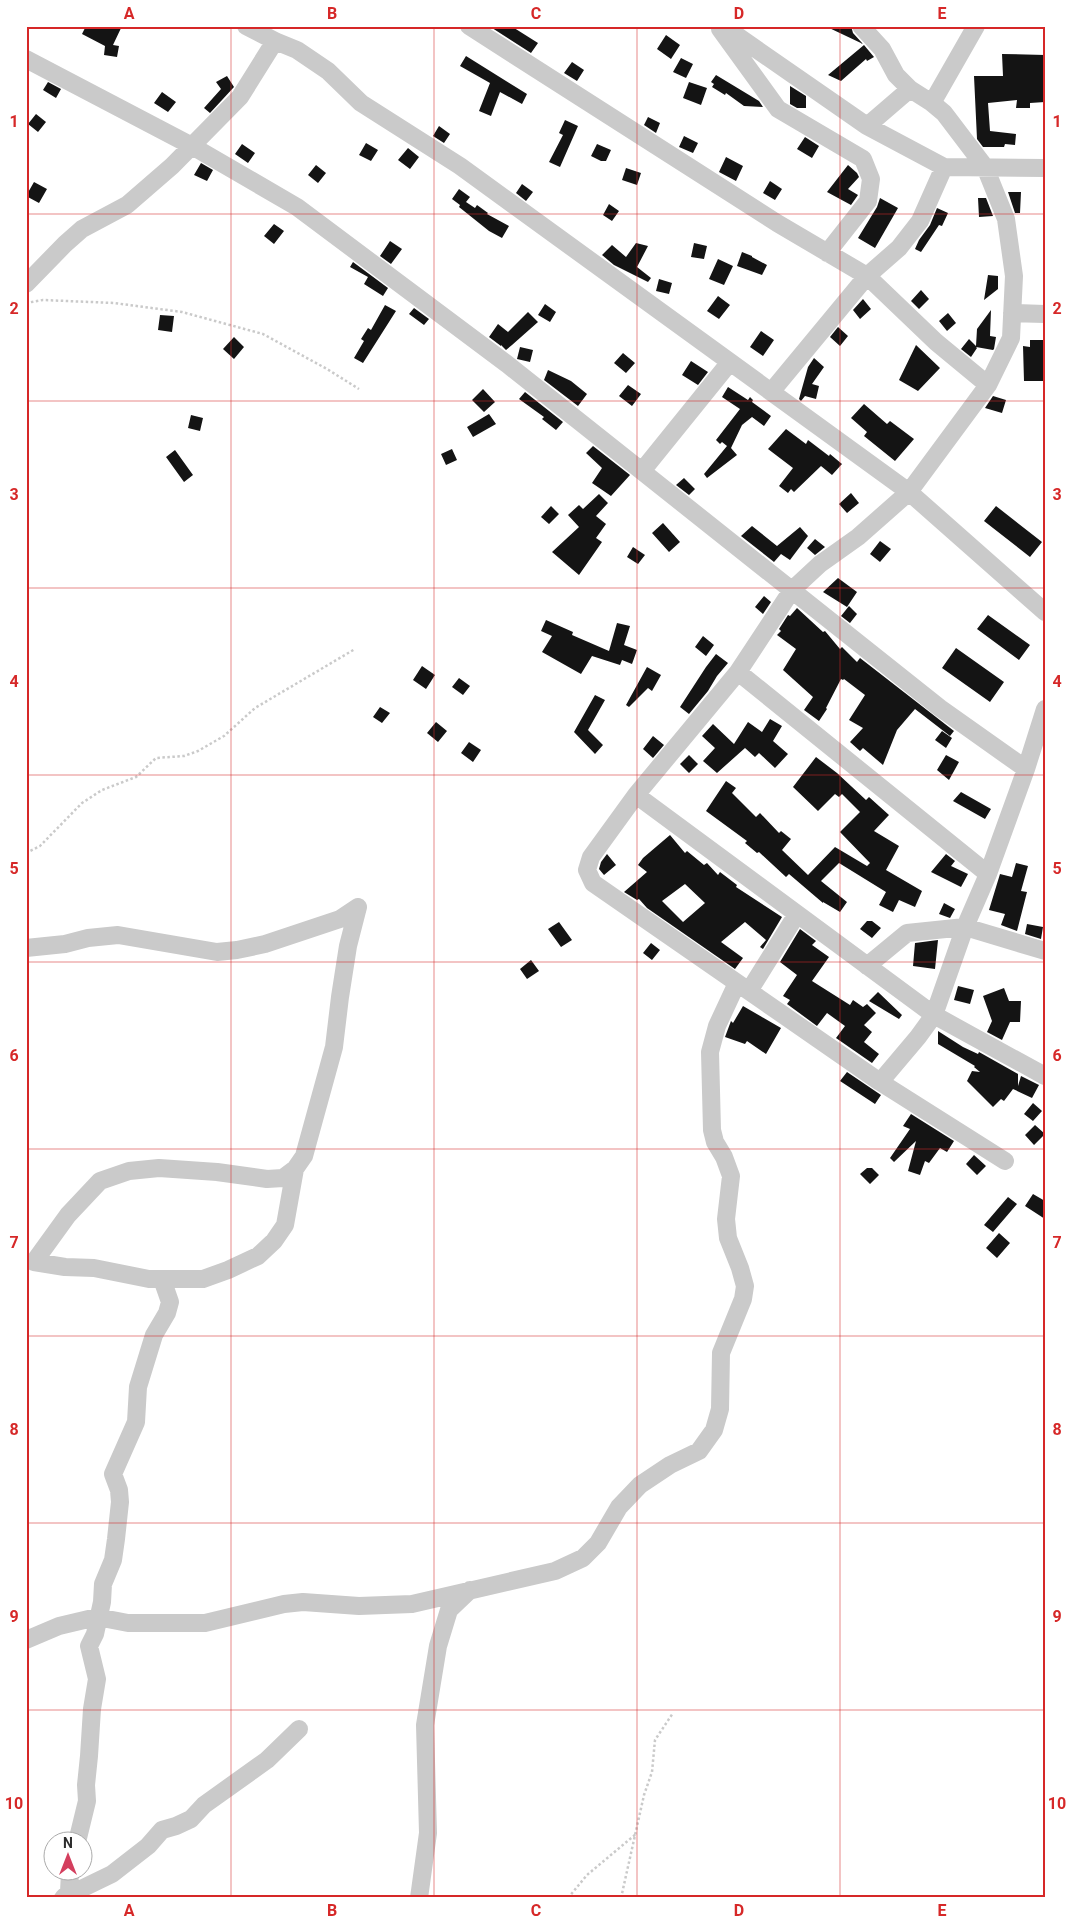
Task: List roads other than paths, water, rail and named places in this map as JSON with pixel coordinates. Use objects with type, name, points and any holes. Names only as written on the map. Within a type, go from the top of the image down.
[{"type":"street","points":[[246,26],[297,50],[328,71],[361,102],[460,166],[909,492],[1045,612]]},
{"type":"street","points":[[469,26],[777,223],[867,276],[936,342],[988,385]]},
{"type":"street","points":[[718,26],[778,109],[862,159],[871,179],[868,201],[828,253]]},
{"type":"street","points":[[723,26],[867,126],[944,167],[1045,168]]},
{"type":"street","points":[[861,26],[882,49],[896,75],[910,89],[932,103],[944,114],[985,167],[1006,219],[1014,276],[1011,338],[988,385],[909,492],[858,536],[820,564],[792,590],[738,672],[636,795],[591,857],[587,870],[594,883],[743,987],[880,1082],[1004,1161]]},
{"type":"street","points":[[932,103],[976,26]]},
{"type":"street","points":[[26,284],[82,229],[127,205],[172,166],[240,97],[275,41]]},
{"type":"street","points":[[26,59],[192,146],[297,207],[507,364],[940,708],[1026,769]]},
{"type":"street","points":[[867,126],[910,89]]},
{"type":"street","points":[[772,392],[867,276],[899,248],[920,221],[944,167]]},
{"type":"street","points":[[1012,313],[1045,314]]},
{"type":"street","points":[[642,471],[730,362]]},
{"type":"street","points":[[738,672],[988,874]]},
{"type":"street","points":[[880,1082],[934,1015],[965,927],[988,874],[1026,769],[1045,709]]},
{"type":"street","points":[[636,795],[934,1015],[1045,1076]]},
{"type":"street","points":[[26,948],[118,935],[209,951],[236,950],[265,944],[340,919],[358,907],[348,946],[334,1047],[304,1156],[295,1169],[283,1178],[267,1179],[217,1172],[159,1168],[129,1171],[100,1181],[68,1215],[34,1262],[65,1267],[94,1268],[149,1279],[203,1279],[258,1256],[274,1240],[285,1225],[295,1169]]},
{"type":"street","points":[[26,1640],[59,1626],[98,1617],[128,1623],[205,1623],[284,1604],[303,1602],[360,1606],[412,1604],[555,1571],[582,1558],[598,1543],[619,1507],[640,1485],[670,1465],[699,1451],[714,1430],[720,1409],[721,1353],[743,1300],[745,1286],[728,1238],[726,1219],[731,1176],[724,1157],[715,1142],[712,1130],[710,1052],[717,1026],[743,987],[797,914]]},
{"type":"street","points":[[867,966],[907,932],[965,927],[1045,951]]},
{"type":"street","points":[[79,1832],[86,1801],[92,1709],[98,1679],[89,1646],[102,1602],[103,1584],[113,1560],[120,1502],[119,1490],[113,1474],[136,1422],[138,1387],[154,1335],[167,1313],[170,1302],[162,1279]]},
{"type":"street","points":[[419,1898],[428,1833],[424,1725],[438,1646],[449,1610],[470,1590]]},
{"type":"street","points":[[66,1895],[112,1874],[148,1846],[162,1830],[191,1819],[204,1805],[268,1760],[299,1729]]},
{"type":"street","points":[[66,1895],[68,1882]]}]
